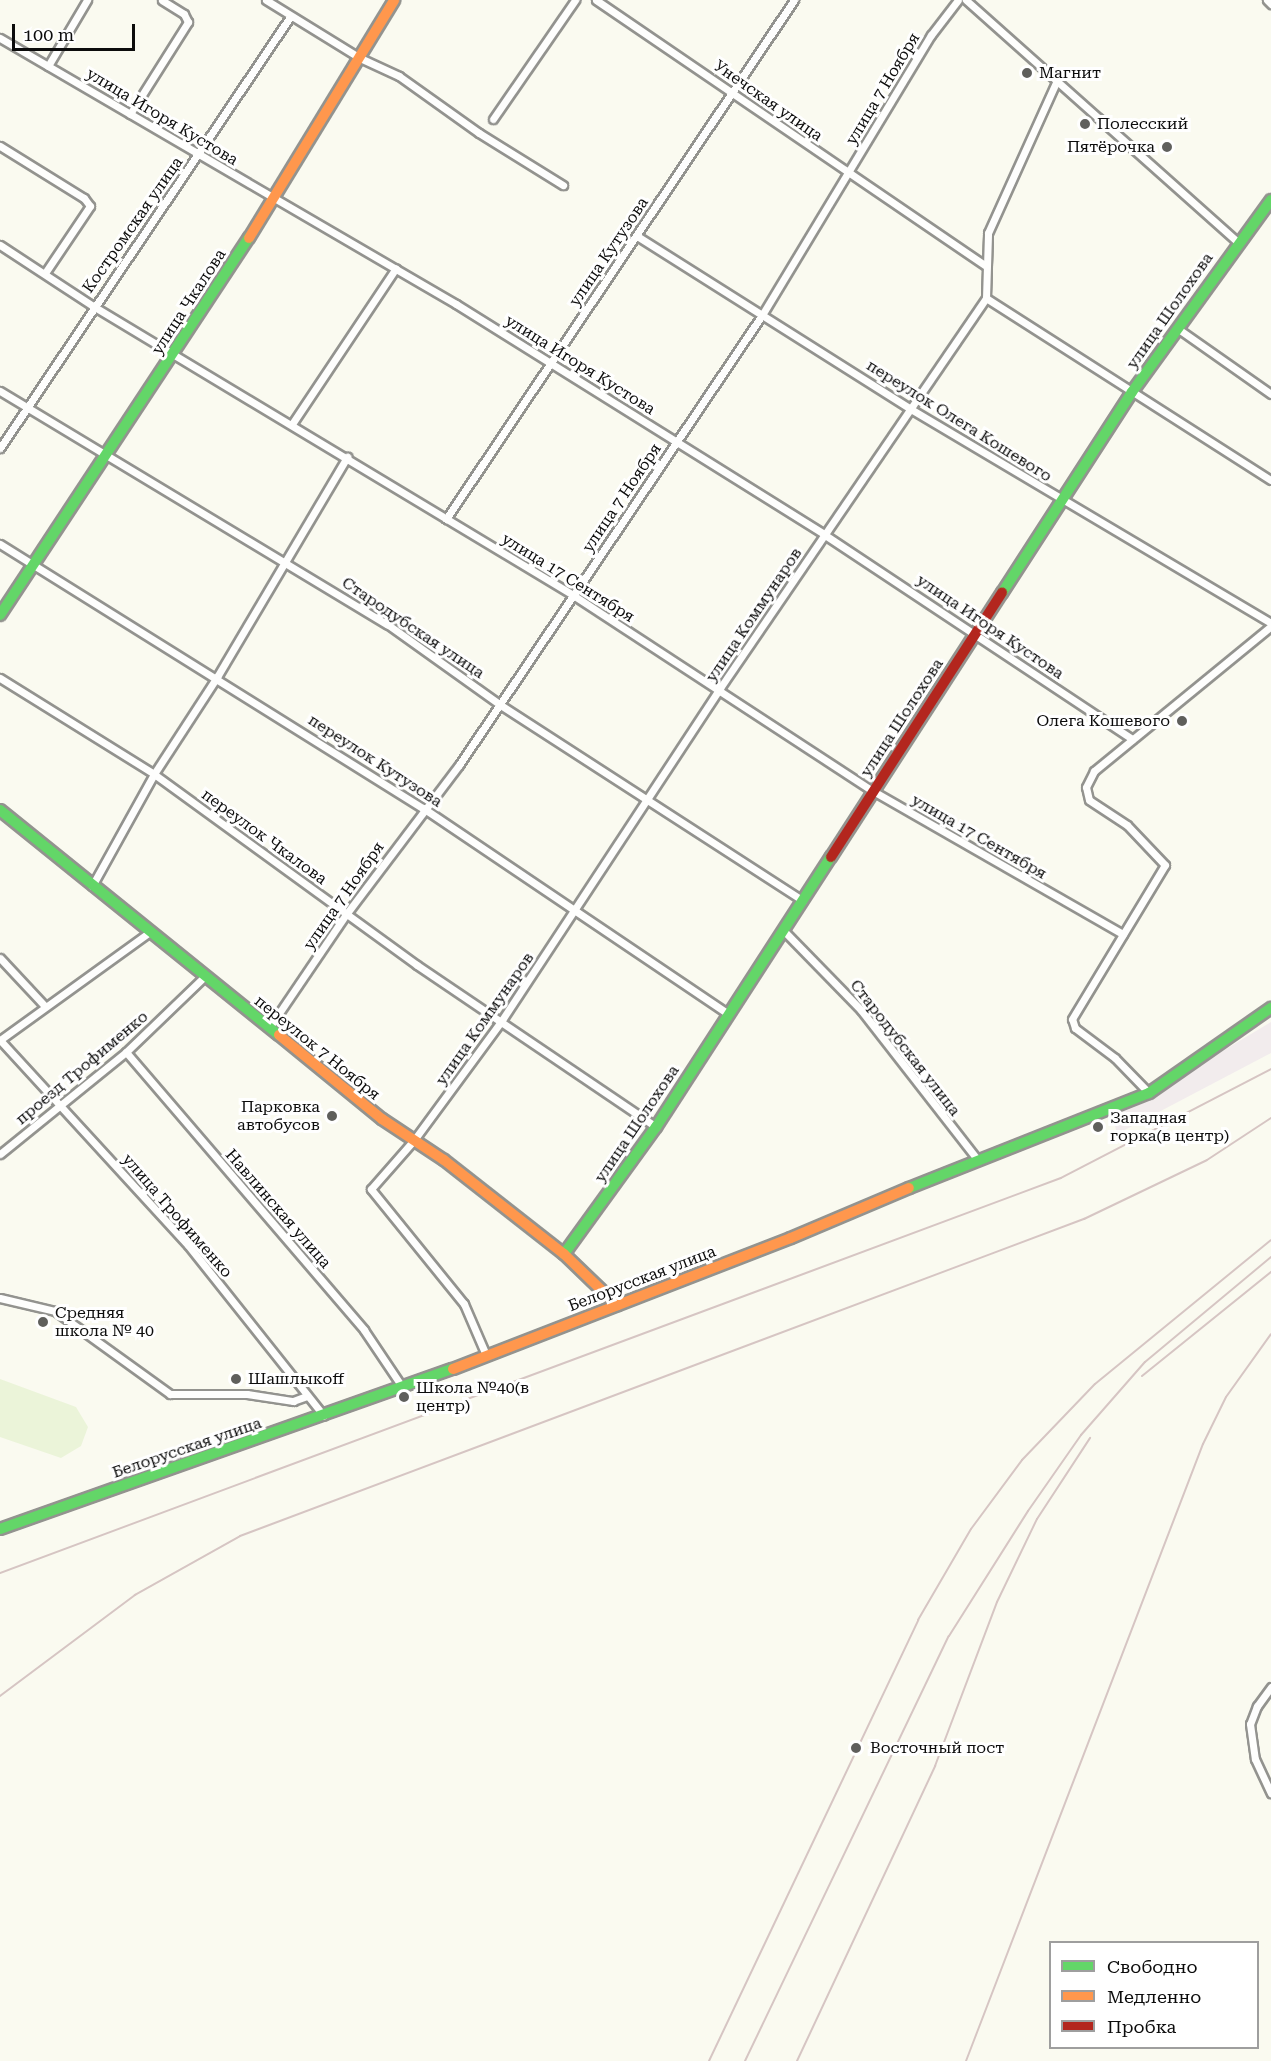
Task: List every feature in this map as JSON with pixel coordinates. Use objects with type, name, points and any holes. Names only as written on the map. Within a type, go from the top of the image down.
[{"type":"street","points":[[48,66],[87,0]]},
{"type":"street","points":[[130,114],[188,22],[184,14],[162,0]]},
{"type":"street","points":[[266,0],[290,17],[360,58],[399,76],[478,133],[563,185]]},
{"type":"street","name":"улица Чкалова","points":[[0,615],[275,199],[394,0]]},
{"type":"street","points":[[493,119],[575,0]]},
{"type":"street","name":"Унечская улица","points":[[596,0],[984,265]]},
{"type":"street","name":"улица Кутузова","points":[[446,519],[550,362],[735,93],[794,0]]},
{"type":"street","name":"улица 7 Ноября","points":[[269,1028],[347,913],[423,808],[459,765],[762,315],[931,35],[958,0]]},
{"type":"street","points":[[966,0],[1238,242]]},
{"type":"street","points":[[1267,0],[1271,4]]},
{"type":"street","name":"Костромская улица","points":[[0,448],[25,407],[290,17]]},
{"type":"street","name":"улица Игоря Кустова","points":[[0,38],[396,268],[550,362],[976,632],[1132,739]]},
{"type":"street","points":[[1057,80],[988,233],[984,265],[986,298],[1271,480]]},
{"type":"street","points":[[0,146],[75,192],[90,206],[45,273]]},
{"type":"street","name":"улица Шолохова","points":[[564,1254],[656,1127],[727,1013],[784,931],[976,632],[1064,502],[1132,392],[1238,242],[1271,200]]},
{"type":"street","name":"переулок Олега Кошевого","points":[[637,236],[909,408],[1271,624]]},
{"type":"street","name":"улица 17 Сентября","points":[[0,245],[93,306],[175,353],[573,596],[720,688],[873,791],[1123,934]]},
{"type":"street","points":[[292,424],[396,268]]},
{"type":"street","name":"улица Коммунаров","points":[[486,1355],[464,1304],[370,1192],[372,1185],[414,1140],[502,1020],[720,688],[986,298]]},
{"type":"street","points":[[1177,328],[1271,394]]},
{"type":"street","name":"Стародубская улица","points":[[0,391],[387,624],[499,704],[649,798],[803,901]]},
{"type":"street","points":[[92,886],[154,774],[217,677],[347,457]]},
{"type":"street","name":"переулок Кутузова","points":[[0,544],[217,677],[423,808],[727,1013]]},
{"type":"street","points":[[1149,1093],[1114,1058],[1075,1028],[1072,1019],[1165,865],[1126,825],[1089,800],[1086,787],[1094,771],[1271,624]]},
{"type":"street","name":"переулок Чкалова","points":[[0,678],[154,774],[417,965],[502,1020],[656,1127]]},
{"type":"street","name":"переулок 7 Ноября","points":[[0,810],[269,1028],[564,1254],[617,1305]]},
{"type":"street","name":"Стародубская улица","points":[[784,931],[861,1010],[977,1159]]},
{"type":"street","points":[[0,1040],[45,1005],[150,932]]},
{"type":"street","points":[[0,958],[45,1005]]},
{"type":"street","name":"проезд Трофименко","points":[[0,1154],[126,1052],[205,976]]},
{"type":"street","name":"Белорусская улица","points":[[0,1529],[403,1388],[791,1238],[977,1159],[1078,1124],[1149,1093],[1271,1008]]},
{"type":"street","name":"улица Трофименко","points":[[0,1040],[188,1245],[324,1416]]},
{"type":"street","name":"Навлинская улица","points":[[126,1052],[363,1330],[403,1388]]},
{"type":"street","points":[[0,1298],[55,1311],[170,1394],[201,1392],[292,1401],[307,1396]]},
{"type":"street","points":[[1271,1687],[1257,1706],[1250,1724],[1255,1759],[1271,1793]]},
{"type":"shaded area","points":[[1271,1022],[1271,1053],[1117,1134],[1113,1117]]},
{"type":"green space","points":[[0,1379],[76,1407],[88,1427],[81,1446],[61,1458],[0,1437]]},
{"type":"railway","points":[[0,1573],[1061,1178],[1271,1069]]},
{"type":"railway","points":[[0,1696],[135,1595],[240,1536],[1084,1219],[1207,1160],[1271,1118]]},
{"type":"railway","points":[[709,2061],[918,1620],[971,1529],[1022,1460],[1095,1384],[1271,1240]]},
{"type":"railway","points":[[745,2061],[949,1636],[1028,1511],[1081,1435],[1145,1362],[1271,1257]]},
{"type":"railway","points":[[1142,1376],[1271,1272]]},
{"type":"railway","points":[[966,2061],[1203,1444],[1226,1397],[1271,1334]]},
{"type":"railway","points":[[797,2061],[935,1766],[997,1602],[1037,1519],[1090,1438]]},
{"type":"traffic: fast","points":[[1002,593],[1132,392],[1271,200]]},
{"type":"traffic: fast","points":[[0,615],[249,238]]},
{"type":"traffic: fast","points":[[0,810],[279,1035]]},
{"type":"traffic: fast","points":[[564,1254],[656,1127],[831,857]]},
{"type":"traffic: fast","points":[[909,1188],[1149,1093],[1271,1008]]},
{"type":"traffic: fast","points":[[0,1529],[453,1369]]},
{"type":"traffic: slow","points":[[249,238],[394,0]]},
{"type":"traffic: slow","points":[[279,1035],[382,1119],[444,1160],[564,1254],[617,1305]]},
{"type":"traffic: slow","points":[[453,1369],[791,1238],[909,1188]]},
{"type":"traffic: jam","points":[[831,857],[1002,593]]},
{"type":"place","name":"Магнит","points":[[1027,73]]},
{"type":"place","name":"Полесский","points":[[1085,124]]},
{"type":"place","name":"Пятёрочка","points":[[1167,147]]},
{"type":"place","name":"Олега Кошевого","points":[[1182,721]]},
{"type":"place","name":"Парковка автобусов","points":[[332,1116]]},
{"type":"place","name":"Западная горка(в центр)","points":[[1098,1127]]},
{"type":"place","name":"Средняя школа № 40","points":[[43,1322]]},
{"type":"place","name":"Шашлыкоff","points":[[236,1379]]},
{"type":"place","name":"Школа №40(в центр)","points":[[404,1397]]},
{"type":"place","name":"Восточный пост","points":[[856,1748]]}]
